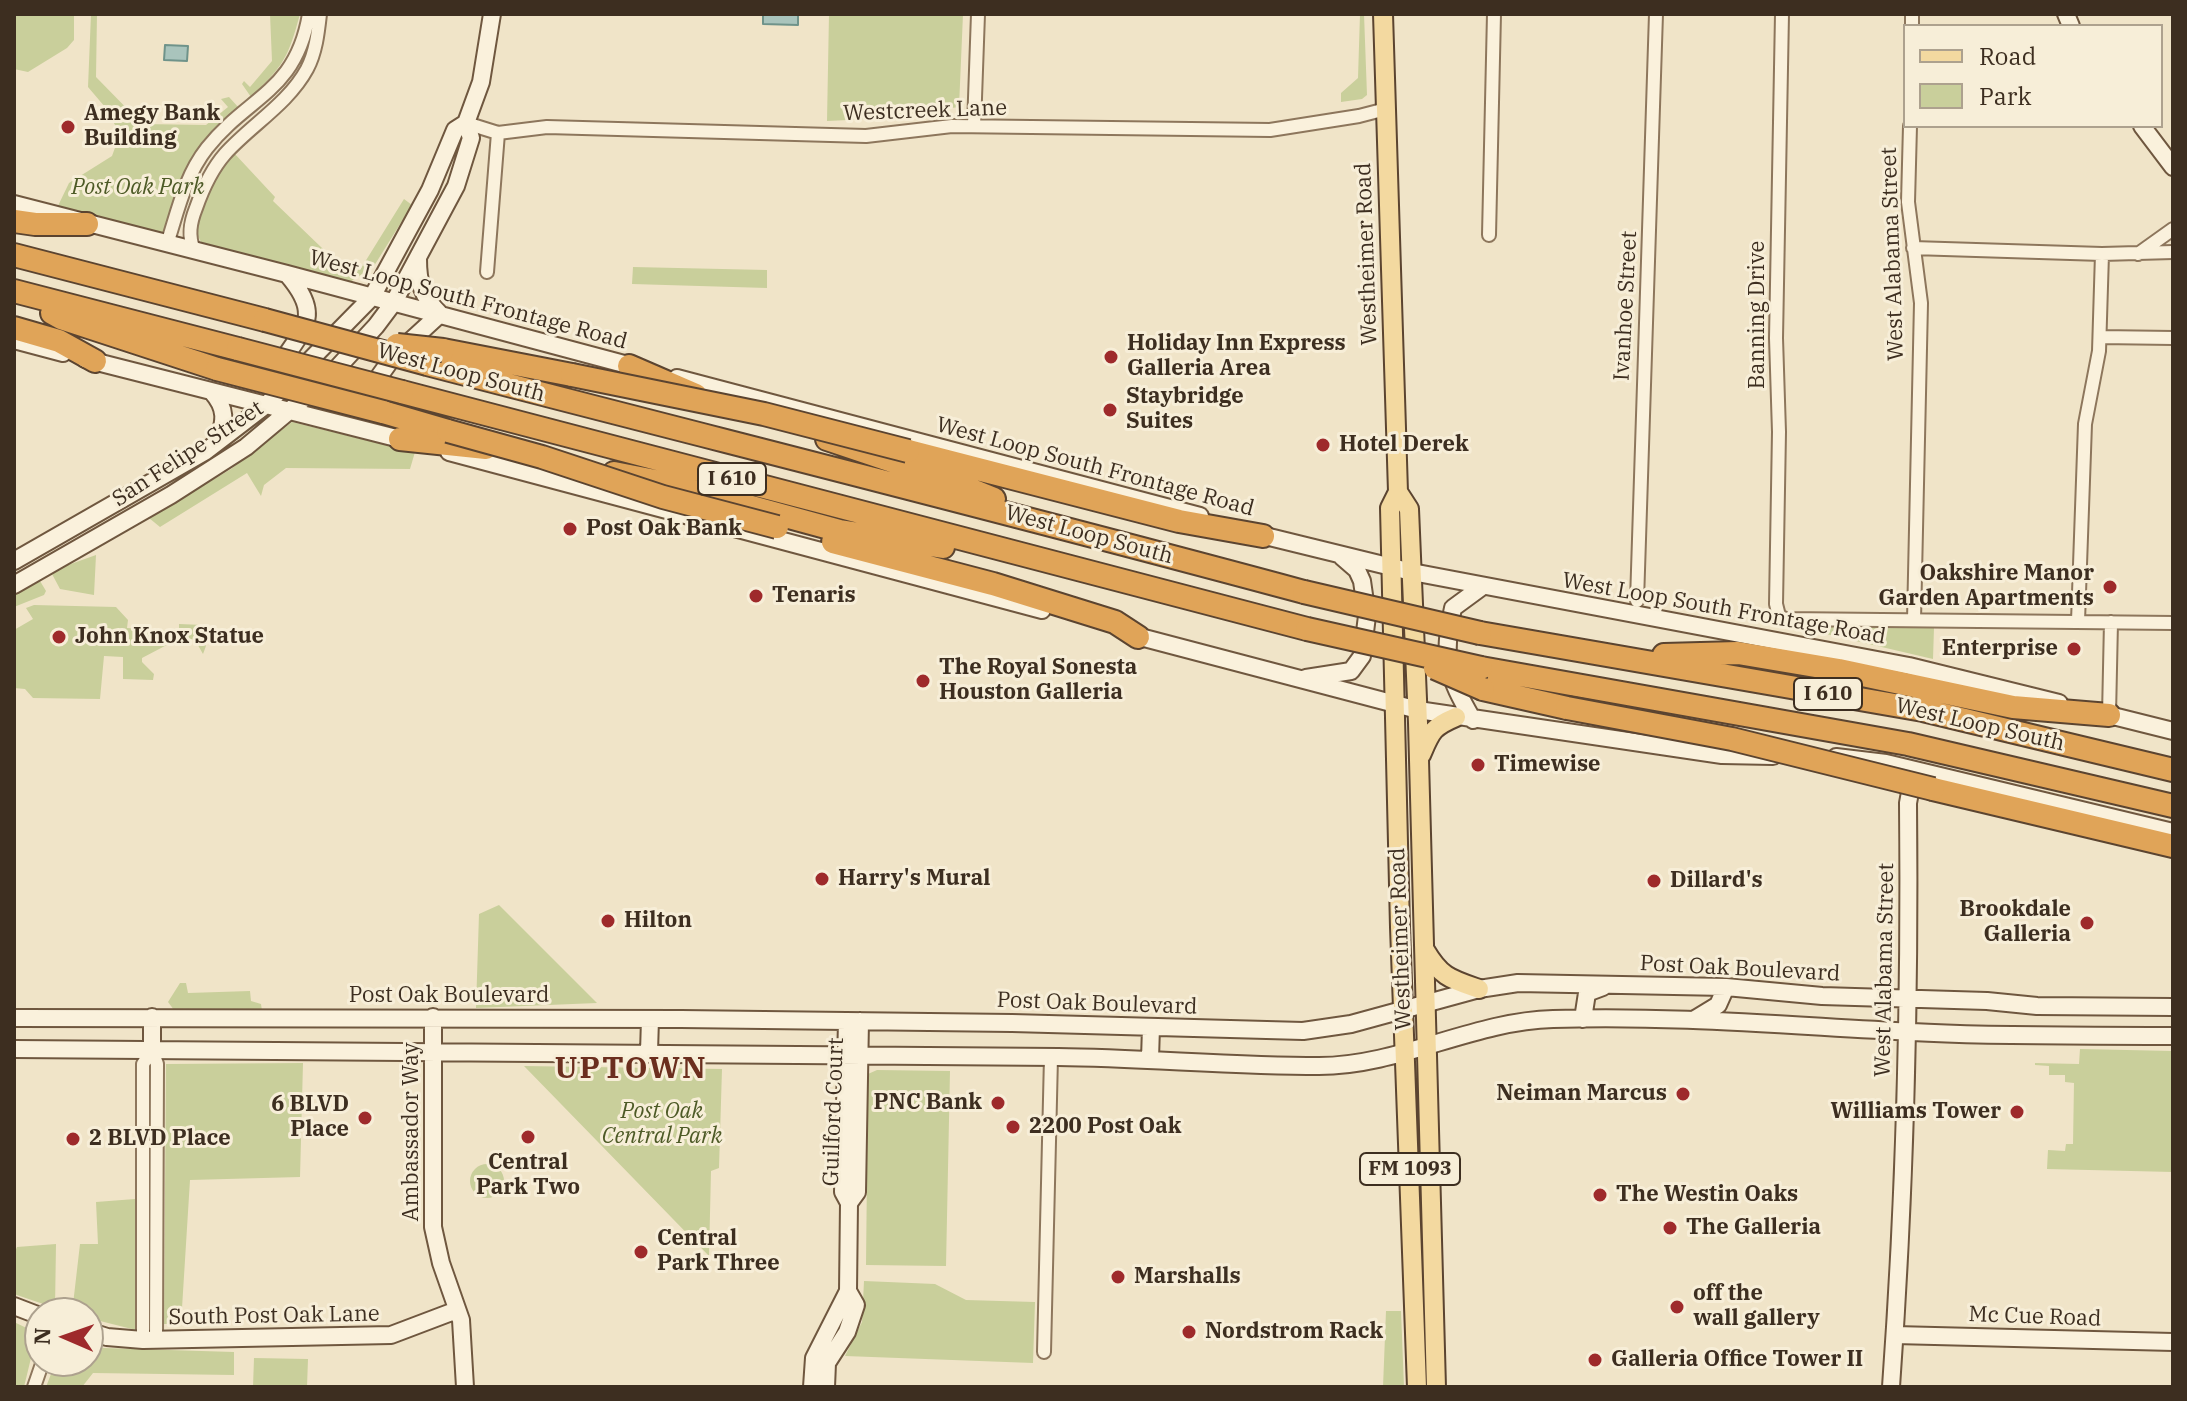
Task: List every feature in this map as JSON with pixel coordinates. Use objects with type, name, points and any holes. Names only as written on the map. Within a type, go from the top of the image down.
[{"type":"highway","points":[[14,221],[87,224]]},
{"type":"highway","name":"West Loop South","points":[[14,255],[329,338],[435,357],[959,502],[1054,524],[1304,592],[1480,633],[1923,710],[2173,770]]},
{"type":"highway","points":[[15,292],[61,318],[217,369],[542,457],[663,497],[993,584],[1115,622],[1138,637]]},
{"type":"highway","name":"West Loop South","points":[[15,292],[1394,650],[1482,678],[1908,744],[2173,806]]},
{"type":"highway","points":[[14,328],[59,341],[95,361]]},
{"type":"highway","points":[[435,357],[572,375],[764,414],[1179,521],[1263,536]]},
{"type":"highway","points":[[629,366],[715,403],[937,476],[1054,524]]},
{"type":"highway","points":[[400,439],[489,449],[660,482],[840,531],[1061,566]]},
{"type":"highway","points":[[1612,657],[1738,653],[1839,670],[2013,707],[2109,715]]},
{"type":"highway","points":[[1482,678],[1567,708],[1941,783],[2173,846]]},
{"type":"main road","name":"Westheimer Road","points":[[1383,14],[1398,492],[1390,508],[1394,706],[1417,1387]]},
{"type":"main road","name":"San Felipe Street","points":[[14,561],[157,481],[218,442],[266,405],[372,297],[419,212],[455,130],[466,123],[481,82],[492,15]]},
{"type":"main road","name":"San Felipe Street","points":[[14,585],[133,518],[227,460],[290,411],[351,354],[394,302],[456,186],[471,138],[466,123]]},
{"type":"main road","points":[[2144,128],[2173,167]]},
{"type":"main road","name":"West Loop South Frontage Road","points":[[14,204],[1163,504],[1263,536],[1412,572],[1909,666],[2173,731]]},
{"type":"main road","points":[[365,430],[359,413],[360,403],[393,357],[440,314],[423,296],[419,285],[418,257]]},
{"type":"main road","points":[[212,392],[275,371],[307,321],[308,308],[303,292],[287,274]]},
{"type":"main road","points":[[14,340],[400,439],[1394,706],[1722,755],[1854,758],[1886,763],[1941,783],[2173,832]]},
{"type":"main road","points":[[212,392],[221,402],[224,413],[218,442]]},
{"type":"main road","name":"Westheimer Road","points":[[1398,492],[1409,509],[1418,710],[1436,1387]]},
{"type":"main road","points":[[120,500],[133,518]]},
{"type":"main road","points":[[1296,679],[1351,671],[1362,656],[1367,616],[1362,581],[1352,564],[1337,554]]},
{"type":"main road","points":[[1465,719],[1447,667],[1446,638],[1453,608],[1483,586]]},
{"type":"main road","points":[[1419,757],[1437,725],[1465,719]]},
{"type":"main road","name":"West Alabama Street","points":[[1891,1387],[1908,999],[1909,791],[1921,778],[1941,783]]},
{"type":"main road","points":[[1425,950],[1445,977],[1479,989]]},
{"type":"main road","name":"Post Oak Boulevard","points":[[14,1018],[433,1017],[853,1021],[1303,1031],[1351,1024],[1479,989],[1518,983],[1726,987],[1822,996],[1987,1001],[2046,1007],[2173,1007]]},
{"type":"main road","points":[[1583,1019],[1587,993],[1608,985]]},
{"type":"main road","points":[[1695,1019],[1718,1005],[1726,987]]},
{"type":"main road","points":[[14,1049],[1051,1057],[1328,1066],[1517,1022],[1695,1019],[1907,1032],[2173,1036],[2173,1007]]},
{"type":"main road","points":[[152,1017],[152,1050]]},
{"type":"main road","name":"Ambassador Way","points":[[433,1017],[433,1227],[441,1263],[461,1320],[465,1387]]},
{"type":"main road","points":[[649,1052],[650,1019]]},
{"type":"main road","name":"Guilford Court","points":[[812,1387],[814,1358],[848,1291],[849,1203],[857,1192],[853,1021]]},
{"type":"main road","points":[[1150,1059],[1151,1027]]},
{"type":"main road","points":[[1411,1191],[1422,1193],[1433,1247]]},
{"type":"main road","name":"Guilford Court","points":[[826,1387],[827,1363],[847,1332],[856,1305],[848,1291]]},
{"type":"main road","name":"South Post Oak Lane","points":[[104,1336],[149,1340],[391,1335],[457,1310]]},
{"type":"main road","points":[[1415,1328],[1428,1366],[1429,1379],[1436,1387]]},
{"type":"main road","name":"Mc Cue Road","points":[[1895,1335],[2173,1342]]},
{"type":"street","points":[[167,244],[188,178],[197,162],[217,137],[284,76],[296,56],[309,14]]},
{"type":"street","points":[[194,250],[189,238],[194,212],[206,180],[225,154],[287,96],[308,67],[320,14]]},
{"type":"street","points":[[974,126],[978,14]]},
{"type":"street","points":[[1489,235],[1494,14]]},
{"type":"street","name":"Ivanhoe Street","points":[[1637,601],[1656,14]]},
{"type":"street","name":"Banning Drive","points":[[1782,14],[1776,338],[1779,432],[1776,604],[1779,616],[1785,619],[1914,620]]},
{"type":"street","points":[[252,107],[263,119]]},
{"type":"street","name":"Westcreek Lane","points":[[466,123],[498,133],[547,127],[866,136],[974,126],[1270,130],[1386,109]]},
{"type":"street","name":"West Alabama Street","points":[[1910,128],[1908,202],[1921,303],[1914,620]]},
{"type":"street","points":[[487,272],[498,133]]},
{"type":"street","points":[[2138,254],[2173,229]]},
{"type":"street","points":[[1913,248],[2102,254],[2173,252]]},
{"type":"street","points":[[2078,621],[2085,424],[2100,337],[2102,254]]},
{"type":"street","points":[[2100,337],[2173,338]]},
{"type":"street","points":[[1914,620],[2173,623]]},
{"type":"street","points":[[2109,715],[2111,622]]},
{"type":"street","points":[[149,1340],[143,1064],[152,1050]]},
{"type":"street","points":[[1044,1352],[1051,1057]]},
{"type":"green space","points":[[14,14],[74,14],[74,40],[67,48],[28,72],[14,69]]},
{"type":"green space","name":"Post Oak Park","points":[[91,14],[97,14],[96,77],[142,124],[206,125],[228,107],[221,99],[229,97],[239,108],[214,134],[165,238],[56,210],[69,183],[112,156],[120,134],[105,107],[88,87]]},
{"type":"green space","points":[[270,14],[300,14],[283,60],[251,97],[242,84],[244,81],[250,87],[272,61]]},
{"type":"green space","points":[[829,14],[963,14],[959,107],[869,119],[827,121]]},
{"type":"green space","points":[[1360,14],[1364,14],[1367,95],[1362,99],[1341,102],[1341,93],[1358,78]]},
{"type":"green space","points":[[234,153],[275,197],[273,201],[346,271],[353,265],[360,270],[404,199],[412,205],[369,274],[364,273],[350,282],[202,244],[195,230],[202,209],[215,180]]},
{"type":"green space","points":[[633,267],[767,270],[767,288],[632,284]]},
{"type":"green space","points":[[292,422],[415,452],[410,469],[286,468],[264,485],[261,496],[247,473],[160,527],[149,518],[231,469]]},
{"type":"green space","points":[[96,555],[94,595],[60,589],[52,574],[54,570]]},
{"type":"green space","points":[[36,580],[46,591],[44,595],[14,607],[14,593]]},
{"type":"green space","points":[[34,605],[116,607],[128,620],[127,628],[179,631],[179,624],[203,625],[208,635],[207,643],[203,654],[195,640],[182,637],[142,658],[154,674],[153,680],[123,679],[123,657],[104,656],[100,699],[33,698],[25,689],[14,688],[14,630],[33,619],[26,608]]},
{"type":"green space","points":[[1779,623],[1934,628],[1933,659]]},
{"type":"green space","points":[[499,905],[597,1003],[476,1008],[479,914]]},
{"type":"green space","points":[[180,983],[186,983],[188,993],[250,991],[251,1001],[261,1004],[262,1011],[174,1010],[168,1002]]},
{"type":"green space","points":[[2080,1049],[2173,1051],[2173,1172],[2047,1169],[2048,1150],[2065,1151],[2066,1144],[2073,1144],[2074,1083],[2065,1082],[2065,1075],[2049,1075],[2049,1066],[2035,1063],[2079,1064]]},
{"type":"green space","points":[[303,1063],[300,1177],[190,1180],[181,1324],[164,1324],[166,1064]]},
{"type":"green space","name":"Post Oak Central Park","points":[[524,1066],[722,1069],[719,1168],[711,1171],[709,1256]]},
{"type":"green space","points":[[877,1070],[950,1071],[946,1266],[866,1265],[868,1074]]},
{"type":"green space","points":[[487,1164],[499,1169],[504,1181],[499,1193],[487,1198],[475,1193],[470,1181],[475,1169]]},
{"type":"green space","points":[[135,1199],[136,1330],[104,1322],[104,1297],[74,1297],[80,1244],[98,1244],[96,1202]]},
{"type":"green space","points":[[56,1244],[55,1297],[24,1297],[14,1294],[14,1254],[17,1247]]},
{"type":"green space","points":[[864,1281],[935,1284],[966,1300],[1035,1302],[1033,1363],[845,1356],[862,1322]]},
{"type":"green space","points":[[1386,1311],[1401,1311],[1404,1387],[1383,1387]]},
{"type":"green space","points":[[14,1322],[24,1327],[24,1377],[26,1377],[24,1387],[14,1387]]},
{"type":"green space","points":[[104,1348],[234,1352],[234,1375],[104,1373]]},
{"type":"green space","points":[[254,1358],[308,1359],[307,1387],[253,1387]]},
{"type":"green space","points":[[50,1377],[90,1377],[82,1387],[46,1387]]},
{"type":"water","points":[[763,14],[798,14],[798,25],[763,24]]},
{"type":"water","points":[[165,45],[188,46],[187,61],[164,60]]},
{"type":"place","name":"Amegy Bank Building","points":[[68,127]]},
{"type":"place","name":"Holiday Inn Express Galleria Area","points":[[1111,357]]},
{"type":"place","name":"Staybridge Suites","points":[[1110,410]]},
{"type":"place","name":"Hotel Derek","points":[[1323,445]]},
{"type":"place","name":"Post Oak Bank","points":[[570,529]]},
{"type":"place","name":"Oakshire Manor Garden Apartments","points":[[2110,587]]},
{"type":"place","name":"Tenaris","points":[[756,596]]},
{"type":"place","name":"John Knox Statue","points":[[59,637]]},
{"type":"place","name":"Enterprise","points":[[2074,649]]},
{"type":"place","name":"The Royal Sonesta Houston Galleria","points":[[923,681]]},
{"type":"place","name":"Timewise","points":[[1478,765]]},
{"type":"place","name":"Harry's Mural","points":[[822,879]]},
{"type":"place","name":"Dillard's","points":[[1654,881]]},
{"type":"place","name":"Hilton","points":[[608,921]]},
{"type":"place","name":"Brookdale Galleria","points":[[2087,923]]},
{"type":"place","name":"Neiman Marcus","points":[[1683,1094]]},
{"type":"place","name":"PNC Bank","points":[[998,1103]]},
{"type":"place","name":"Williams Tower","points":[[2017,1112]]},
{"type":"place","name":"6 BLVD Place","points":[[365,1118]]},
{"type":"place","name":"2200 Post Oak","points":[[1013,1127]]},
{"type":"place","name":"Central Park Two","points":[[528,1137]]},
{"type":"place","name":"2 BLVD Place","points":[[73,1139]]},
{"type":"place","name":"The Westin Oaks","points":[[1600,1195]]},
{"type":"place","name":"The Galleria","points":[[1670,1228]]},
{"type":"place","name":"Central Park Three","points":[[641,1252]]},
{"type":"place","name":"Marshalls","points":[[1118,1277]]},
{"type":"place","name":"off the wall gallery","points":[[1677,1307]]},
{"type":"place","name":"Nordstrom Rack","points":[[1189,1332]]},
{"type":"place","name":"Galleria Office Tower II","points":[[1595,1360]]},
{"type":"district","name":"UPTOWN","points":[[631,1069]]}]
